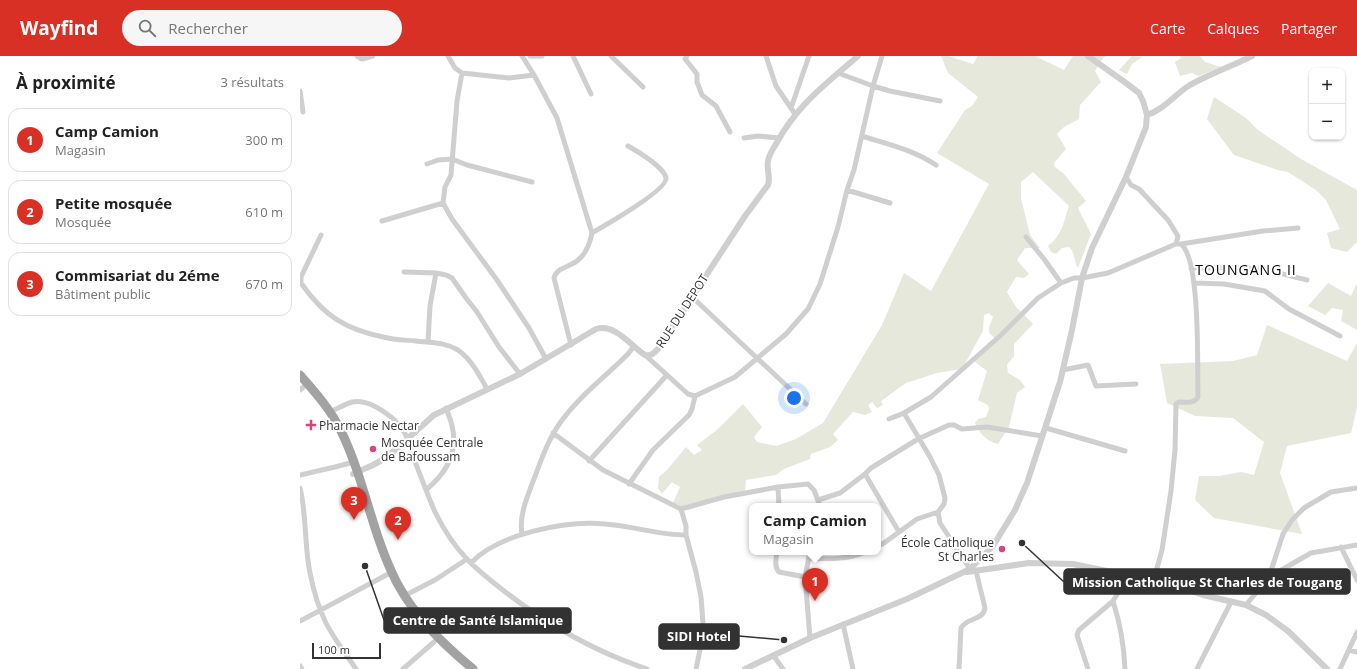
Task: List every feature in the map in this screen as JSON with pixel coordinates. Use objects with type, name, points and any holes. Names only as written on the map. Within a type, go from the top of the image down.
[{"type":"highway","points":[[300,375],[303,386],[335,432],[351,463],[376,550],[389,573],[404,596],[431,631],[473,669]]},
{"type":"highway","points":[[303,386],[330,412],[342,432],[351,463]]},
{"type":"highway","points":[[389,573],[404,606],[434,642],[464,669]]},
{"type":"street","points":[[357,56],[362,59],[373,56]]},
{"type":"street","points":[[448,56],[455,68],[462,73],[509,78],[534,75]]},
{"type":"street","points":[[522,56],[557,118],[592,233],[590,241],[582,256],[576,262],[556,272],[554,275],[571,345]]},
{"type":"street","points":[[530,56],[542,56]]},
{"type":"street","points":[[572,56],[591,94]]},
{"type":"street","points":[[611,56],[643,87]]},
{"type":"street","points":[[687,56],[685,58],[686,60],[697,74],[697,82],[702,95],[716,106],[730,132]]},
{"type":"street","points":[[766,56],[776,86],[795,114]]},
{"type":"street","points":[[791,108],[809,56]]},
{"type":"street","name":"RUE DU DEPOT","points":[[355,473],[386,458],[434,415],[520,374],[596,329],[606,327],[645,355],[649,356],[653,354],[658,349],[744,216],[768,185],[768,159],[779,138],[795,114],[806,101],[858,56]]},
{"type":"street","points":[[645,355],[688,394],[695,396],[736,377],[786,334],[808,309],[820,284],[838,227],[847,190],[854,170],[873,86],[882,56]]},
{"type":"street","points":[[970,571],[993,546],[1015,510],[1027,483],[1046,428],[1063,370],[1082,278],[1092,248],[1126,177],[1146,127],[1147,115],[1139,93],[1088,56]]},
{"type":"street","points":[[1147,115],[1163,107],[1189,86],[1252,56]]},
{"type":"street","points":[[462,73],[457,101],[451,175],[445,187],[443,203],[452,219],[497,280],[546,359]]},
{"type":"street","points":[[838,73],[890,91],[940,101]]},
{"type":"street","points":[[300,91],[303,112]]},
{"type":"street","points":[[744,138],[758,136],[779,138]]},
{"type":"street","points":[[862,136],[926,158],[936,165]]},
{"type":"street","points":[[592,233],[644,201],[666,180],[666,177],[661,170],[651,161],[628,146]]},
{"type":"street","points":[[427,164],[438,160],[452,159],[532,182]]},
{"type":"street","points":[[1126,177],[1131,185],[1139,189],[1168,220],[1178,236],[1179,244]]},
{"type":"street","points":[[847,190],[890,203]]},
{"type":"street","points":[[382,220],[443,203]]},
{"type":"street","points":[[889,419],[904,413],[931,397],[1001,334],[1038,298],[1074,278],[1108,273],[1179,244],[1256,232],[1298,228]]},
{"type":"street","points":[[321,235],[301,277],[301,283],[325,312],[336,321],[354,330],[384,338],[440,343],[459,351],[477,371],[487,389]]},
{"type":"street","points":[[1026,237],[1062,284]]},
{"type":"street","points":[[1154,579],[1162,550],[1171,491],[1175,450],[1176,404],[1179,402],[1193,402],[1198,397],[1197,322],[1194,283],[1185,247],[1179,244]]},
{"type":"street","points":[[1191,268],[1257,269],[1307,280]]},
{"type":"street","points":[[404,272],[436,273],[446,275],[456,282],[520,374]]},
{"type":"street","points":[[428,342],[430,306],[436,273]]},
{"type":"street","points":[[1194,283],[1224,284],[1264,291],[1289,309],[1340,336]]},
{"type":"street","points":[[691,296],[806,404]]},
{"type":"street","points":[[522,534],[522,515],[543,455],[553,433],[572,408],[628,354],[634,346]]},
{"type":"street","points":[[1063,370],[1088,365],[1096,386],[1136,384]]},
{"type":"street","points":[[589,461],[667,375]]},
{"type":"street","points":[[629,484],[653,450],[688,415],[692,408],[695,396]]},
{"type":"street","points":[[330,412],[353,402],[372,405],[390,417],[398,424],[408,438],[435,511],[445,531],[466,559],[518,602],[551,624],[624,662],[647,669]]},
{"type":"street","points":[[426,489],[436,481],[446,469],[452,455],[452,427],[446,408]]},
{"type":"street","points":[[881,544],[917,519],[938,512],[944,504],[945,498],[939,475],[904,413]]},
{"type":"street","points":[[818,500],[840,493],[871,468],[918,439],[949,425],[954,425],[962,429],[987,427],[1042,436]]},
{"type":"street","points":[[1046,428],[1125,451]]},
{"type":"street","points":[[553,433],[603,470],[681,509],[724,497],[808,484],[814,490],[819,503]]},
{"type":"street","points":[[300,475],[351,463]]},
{"type":"street","points":[[865,474],[899,532]]},
{"type":"street","points":[[300,488],[304,507],[310,572],[315,592],[326,622],[356,669]]},
{"type":"street","points":[[778,488],[779,503]]},
{"type":"street","points":[[1246,605],[1269,576],[1284,534],[1292,520],[1304,508],[1331,492],[1357,488]]},
{"type":"street","points":[[681,509],[701,597],[703,622],[701,645],[696,669]]},
{"type":"street","points":[[938,512],[940,523],[970,571],[985,608],[985,611],[979,617],[968,620],[961,628],[959,669]]},
{"type":"street","points":[[471,563],[499,543],[522,534],[577,523],[588,522],[636,527],[657,533],[686,535]]},
{"type":"street","points":[[1269,576],[1311,553],[1357,545]]},
{"type":"street","points":[[1341,547],[1357,580]]},
{"type":"street","points":[[777,555],[776,568],[779,572],[805,577]]},
{"type":"street","points":[[810,555],[805,577],[810,638]]},
{"type":"street","points":[[809,558],[834,559],[856,555]]},
{"type":"street","points":[[404,596],[435,580],[466,559]]},
{"type":"street","points":[[746,669],[810,638],[901,602],[970,571],[1029,563],[1072,564],[1154,579],[1246,605],[1266,615],[1288,631],[1326,669]]},
{"type":"street","points":[[300,621],[389,573]]},
{"type":"street","points":[[1088,669],[1077,635],[1083,625],[1113,601],[1121,588],[1124,574]]},
{"type":"street","points":[[1113,601],[1119,621],[1124,650],[1125,669]]},
{"type":"street","points":[[1197,669],[1231,602]]},
{"type":"street","points":[[843,624],[853,669]]},
{"type":"street","points":[[1340,669],[1357,632]]},
{"type":"street","points":[[403,669],[434,642]]},
{"type":"street","points":[[1349,650],[1357,652]]},
{"type":"street","points":[[773,655],[783,669]]},
{"type":"shaded area","points":[[941,56],[948,56],[973,64],[978,56],[1035,56],[1064,70],[1073,56],[1106,56],[1103,58],[1095,71],[1101,82],[1080,105],[1079,119],[1064,127],[1057,134],[1066,149],[1054,163],[1055,167],[1064,174],[1086,201],[1078,208],[1091,234],[1078,268],[1073,252],[1069,247],[1062,248],[1056,254],[1051,252],[1048,246],[1060,233],[1069,206],[1033,172],[1021,182],[1021,198],[1030,235],[1040,248],[1025,248],[1017,260],[1029,274],[1024,278],[1016,277],[1007,292],[1016,307],[1033,324],[1014,344],[1014,356],[1007,365],[1008,373],[1020,380],[1025,387],[1017,393],[1009,427],[998,444],[990,441],[984,436],[975,423],[978,419],[986,417],[989,409],[988,405],[978,400],[987,371],[974,361],[996,339],[989,333],[989,327],[993,317],[989,313],[984,315],[983,331],[962,369],[937,373],[906,383],[881,401],[883,405],[877,408],[872,402],[868,405],[872,412],[865,415],[853,412],[833,434],[838,440],[830,447],[811,454],[810,459],[784,469],[776,475],[746,480],[745,492],[688,510],[673,503],[680,487],[672,482],[662,494],[658,488],[659,477],[667,470],[686,447],[694,455],[702,450],[697,445],[718,429],[743,404],[762,427],[754,437],[757,442],[776,446],[796,439],[823,423],[882,325],[904,273],[931,291],[989,184],[937,153],[965,110],[972,106],[978,97],[948,73]]},
{"type":"shaded area","points":[[1132,56],[1142,57],[1132,64],[1127,74],[1119,70]]},
{"type":"shaded area","points":[[1180,56],[1200,56],[1205,62],[1221,67],[1199,76],[1192,73],[1180,76],[1175,62],[1181,58]]},
{"type":"shaded area","points":[[1214,97],[1246,118],[1258,130],[1301,159],[1357,190],[1357,243],[1347,252],[1331,248],[1327,233],[1340,229],[1326,200],[1316,190],[1288,172],[1234,155],[1207,119]]},
{"type":"shaded area","points":[[1328,283],[1351,296],[1356,285],[1357,286],[1357,330],[1341,321],[1343,310],[1332,308],[1325,315],[1308,306]]},
{"type":"shaded area","points":[[1267,325],[1347,361],[1357,343],[1357,407],[1351,433],[1287,446],[1280,473],[1302,534],[1214,518],[1195,500],[1199,476],[1219,476],[1241,472],[1254,475],[1264,442],[1233,418],[1195,416],[1167,403],[1160,364],[1233,361],[1257,355]]},
{"type":"place","name":"Pharmacie Nectar","points":[[311,425]]},
{"type":"place","name":"Mosquée Centrale de Bafoussam","points":[[373,449]]},
{"type":"place","name":"Commisariat du 2éme","points":[[354,520]]},
{"type":"place","name":"Petite mosquée","points":[[398,540]]},
{"type":"place","name":"Mission Catholique St Charles de Tougang","points":[[1022,543]]},
{"type":"place","name":"École Catholique St Charles","points":[[1002,549]]},
{"type":"place","name":"Centre de Santé Islamique","points":[[365,566]]},
{"type":"place","name":"Camp Camion","points":[[815,601]]},
{"type":"place","name":"SIDI Hotel","points":[[784,640]]},
{"type":"district","name":"TOUNGANG II","points":[[1246,269]]}]
